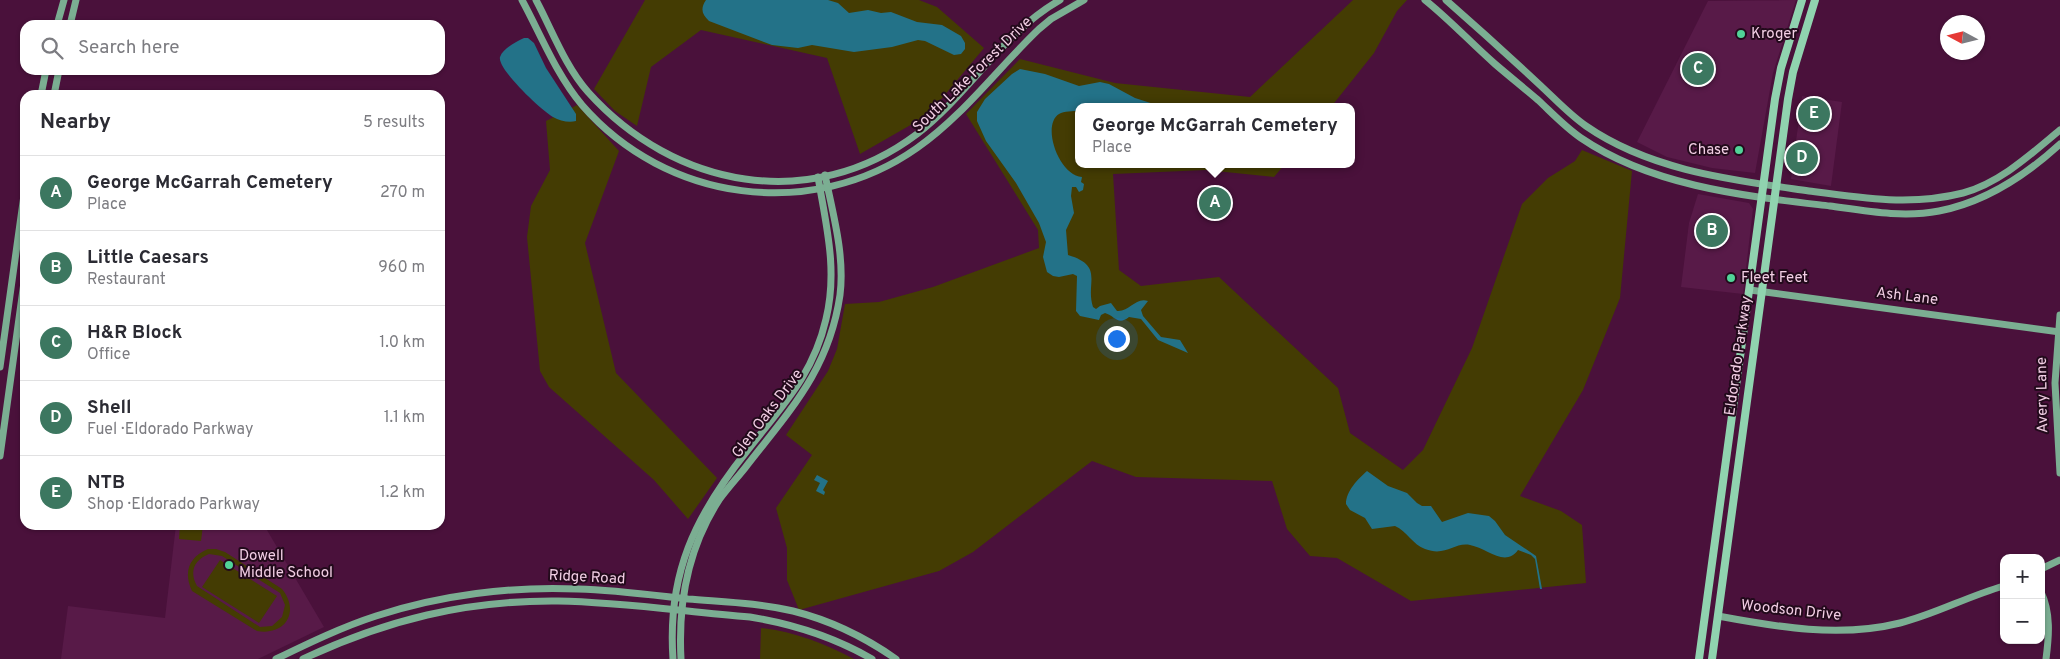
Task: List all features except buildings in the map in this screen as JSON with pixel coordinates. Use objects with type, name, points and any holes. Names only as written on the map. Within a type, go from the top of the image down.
[{"type":"main road","points":[[58,20],[64,0]]},
{"type":"main road","points":[[71,20],[76,0]]},
{"type":"main road","name":"South Lake Forest Drive","points":[[522,0],[547,50],[582,104],[612,135],[631,149],[676,174],[724,188],[762,193],[824,188],[847,183],[881,170],[919,147],[947,123],[1039,29],[1051,19],[1084,0]]},
{"type":"main road","name":"South Lake Forest Drive","points":[[536,0],[571,68],[587,91],[626,128],[652,146],[687,164],[735,179],[779,180],[822,176],[858,166],[916,135],[938,116],[1026,24],[1060,0]]},
{"type":"main road","points":[[1425,0],[1581,138],[1654,173],[1715,189],[1775,199],[1898,214],[1939,211],[1976,200],[2005,186],[2033,167],[2060,144]]},
{"type":"main road","points":[[1446,0],[1587,127],[1628,149],[1672,166],[1718,177],[1887,200],[1926,199],[1956,194],[1986,183],[2026,159],[2060,130]]},
{"type":"main road","name":"Eldorado Parkway","points":[[1699,659],[1775,99],[1781,68],[1802,0]]},
{"type":"main road","name":"Eldorado Parkway","points":[[1712,659],[1792,72],[1815,0]]},
{"type":"main road","points":[[1781,68],[1792,72]]},
{"type":"main road","points":[[42,90],[45,75]]},
{"type":"main road","points":[[55,90],[58,75]]},
{"type":"main road","name":"Glen Oaks Drive","points":[[673,659],[673,610],[679,598],[695,550],[720,493],[746,452],[799,386],[812,362],[823,333],[831,294],[832,274],[822,176]]},
{"type":"main road","points":[[0,367],[20,224]]},
{"type":"main road","name":"Ash Lane","points":[[1750,290],[2059,332]]},
{"type":"main road","points":[[0,456],[20,311]]},
{"type":"main road","name":"Avery Lane","points":[[2060,315],[2055,383],[2060,473]]},
{"type":"main road","points":[[2045,567],[2060,560]]},
{"type":"main road","name":"Woodson Drive","points":[[1718,616],[1813,630],[1869,629],[1925,616],[1978,594],[2000,587]]},
{"type":"main road","name":"Ridge Road","points":[[276,659],[323,636],[377,615],[474,594],[560,588],[752,605],[793,611],[828,623],[876,645],[896,659]]},
{"type":"main road","name":"Glen Oaks Drive","points":[[679,598],[681,611],[681,659]]},
{"type":"main road","points":[[2044,599],[2049,638],[2046,659]]},
{"type":"main road","name":"Ridge Road","points":[[302,659],[348,638],[393,623],[461,608],[518,602],[560,601],[750,617],[779,622],[819,634],[872,659]]},
{"type":"main road","points":[[750,617],[752,605]]},
{"type":"shaded area","points":[[645,0],[919,0],[937,7],[984,48],[928,115],[860,154],[827,58],[701,30],[651,67],[637,126],[615,111],[594,89]]},
{"type":"shaded area","points":[[1353,0],[1407,0],[1397,11],[1374,53],[1334,103],[1075,103],[1075,168],[1282,168],[1274,177],[1206,170],[1113,174],[1119,270],[1141,286],[1219,277],[1338,388],[1350,433],[1403,470],[1423,450],[1472,348],[1522,204],[1548,178],[1575,161],[1582,150],[1632,171],[1620,298],[1583,390],[1520,496],[1561,511],[1582,525],[1586,583],[1411,601],[1337,558],[1310,556],[1287,529],[1272,481],[1136,477],[1092,461],[973,552],[939,571],[799,610],[787,580],[787,548],[776,508],[812,455],[786,435],[828,371],[837,349],[845,304],[879,302],[933,287],[1039,248],[1038,230],[966,114],[1020,59],[1115,83],[1250,97]]},
{"type":"shaded area","points":[[1796,0],[1773,73],[1755,173],[1712,168],[1667,157],[1637,142],[1708,1]]},
{"type":"shaded area","points":[[1802,96],[1842,102],[1831,186],[1791,179]]},
{"type":"shaded area","points":[[577,105],[619,151],[585,243],[616,373],[717,478],[688,519],[654,480],[549,387],[540,371],[527,237],[531,206],[550,170],[546,121]]},
{"type":"shaded area","points":[[1698,194],[1749,203],[1753,209],[1743,294],[1681,287],[1689,223]]},
{"type":"shaded area","name":"Dowell Middle School","points":[[175,530],[267,530],[324,627],[258,659],[61,659],[68,606],[165,618]]},
{"type":"shaded area","points":[[180,530],[202,530],[201,541],[179,539]]},
{"type":"shaded area","points":[[208,549],[216,549],[225,552],[282,589],[290,606],[290,613],[282,626],[267,632],[257,631],[192,591],[189,584],[188,571],[192,561],[201,552]],"holes":[[[209,554],[222,556],[280,593],[285,605],[282,617],[272,626],[260,627],[197,586],[193,576],[194,567],[197,563]]]},
{"type":"shaded area","points":[[220,560],[277,596],[259,623],[202,587]]},
{"type":"shaded area","points":[[761,628],[786,632],[809,639],[854,659],[760,659]]},
{"type":"water","points":[[706,0],[828,0],[838,3],[849,13],[868,10],[881,13],[891,12],[917,22],[942,25],[961,36],[965,43],[965,49],[961,54],[954,55],[925,41],[918,40],[892,47],[854,52],[812,45],[798,48],[772,45],[709,21],[703,11]]},
{"type":"water","points":[[524,38],[528,38],[534,43],[546,68],[576,114],[576,121],[562,121],[547,113],[505,71],[500,57],[510,46]]},
{"type":"water","points":[[1020,69],[1045,74],[1079,86],[1100,82],[1109,84],[1135,98],[1151,103],[1075,103],[1075,111],[1061,113],[1054,120],[1052,139],[1060,160],[1066,168],[1082,177],[1081,182],[1084,184],[1083,190],[1079,192],[1076,187],[1072,187],[1071,196],[1074,213],[1066,230],[1068,255],[1079,259],[1090,270],[1093,307],[1096,309],[1111,303],[1117,311],[1122,311],[1140,301],[1148,301],[1141,310],[1143,316],[1161,337],[1180,340],[1188,353],[1158,340],[1141,319],[1129,317],[1122,321],[1105,313],[1101,315],[1099,320],[1080,316],[1076,311],[1077,276],[1073,274],[1059,277],[1047,272],[1043,257],[1046,242],[1039,223],[1016,183],[986,141],[977,121],[977,112],[985,99]]},
{"type":"water","points":[[1367,471],[1388,486],[1407,493],[1422,506],[1431,506],[1442,522],[1468,513],[1489,516],[1505,535],[1536,556],[1542,589],[1540,589],[1535,559],[1531,555],[1518,550],[1513,555],[1507,557],[1495,555],[1470,545],[1459,545],[1444,550],[1432,551],[1421,547],[1395,526],[1372,529],[1365,518],[1350,510],[1346,504],[1350,490]]},
{"type":"water","points":[[817,475],[828,481],[823,490],[825,492],[824,495],[816,491],[820,483],[814,480]]},
{"type":"place","name":"Kroger","points":[[1741,34]]},
{"type":"place","name":"H&R Block","points":[[1698,69]]},
{"type":"place","name":"NTB","points":[[1814,114]]},
{"type":"place","name":"Chase","points":[[1739,150]]},
{"type":"place","name":"Shell","points":[[1802,158]]},
{"type":"place","name":"George McGarrah Cemetery","points":[[1215,203]]},
{"type":"place","name":"Little Caesars","points":[[1712,231]]},
{"type":"place","name":"Fleet Feet","points":[[1731,278]]},
{"type":"place","name":"Dowell Middle School","points":[[229,565]]}]
